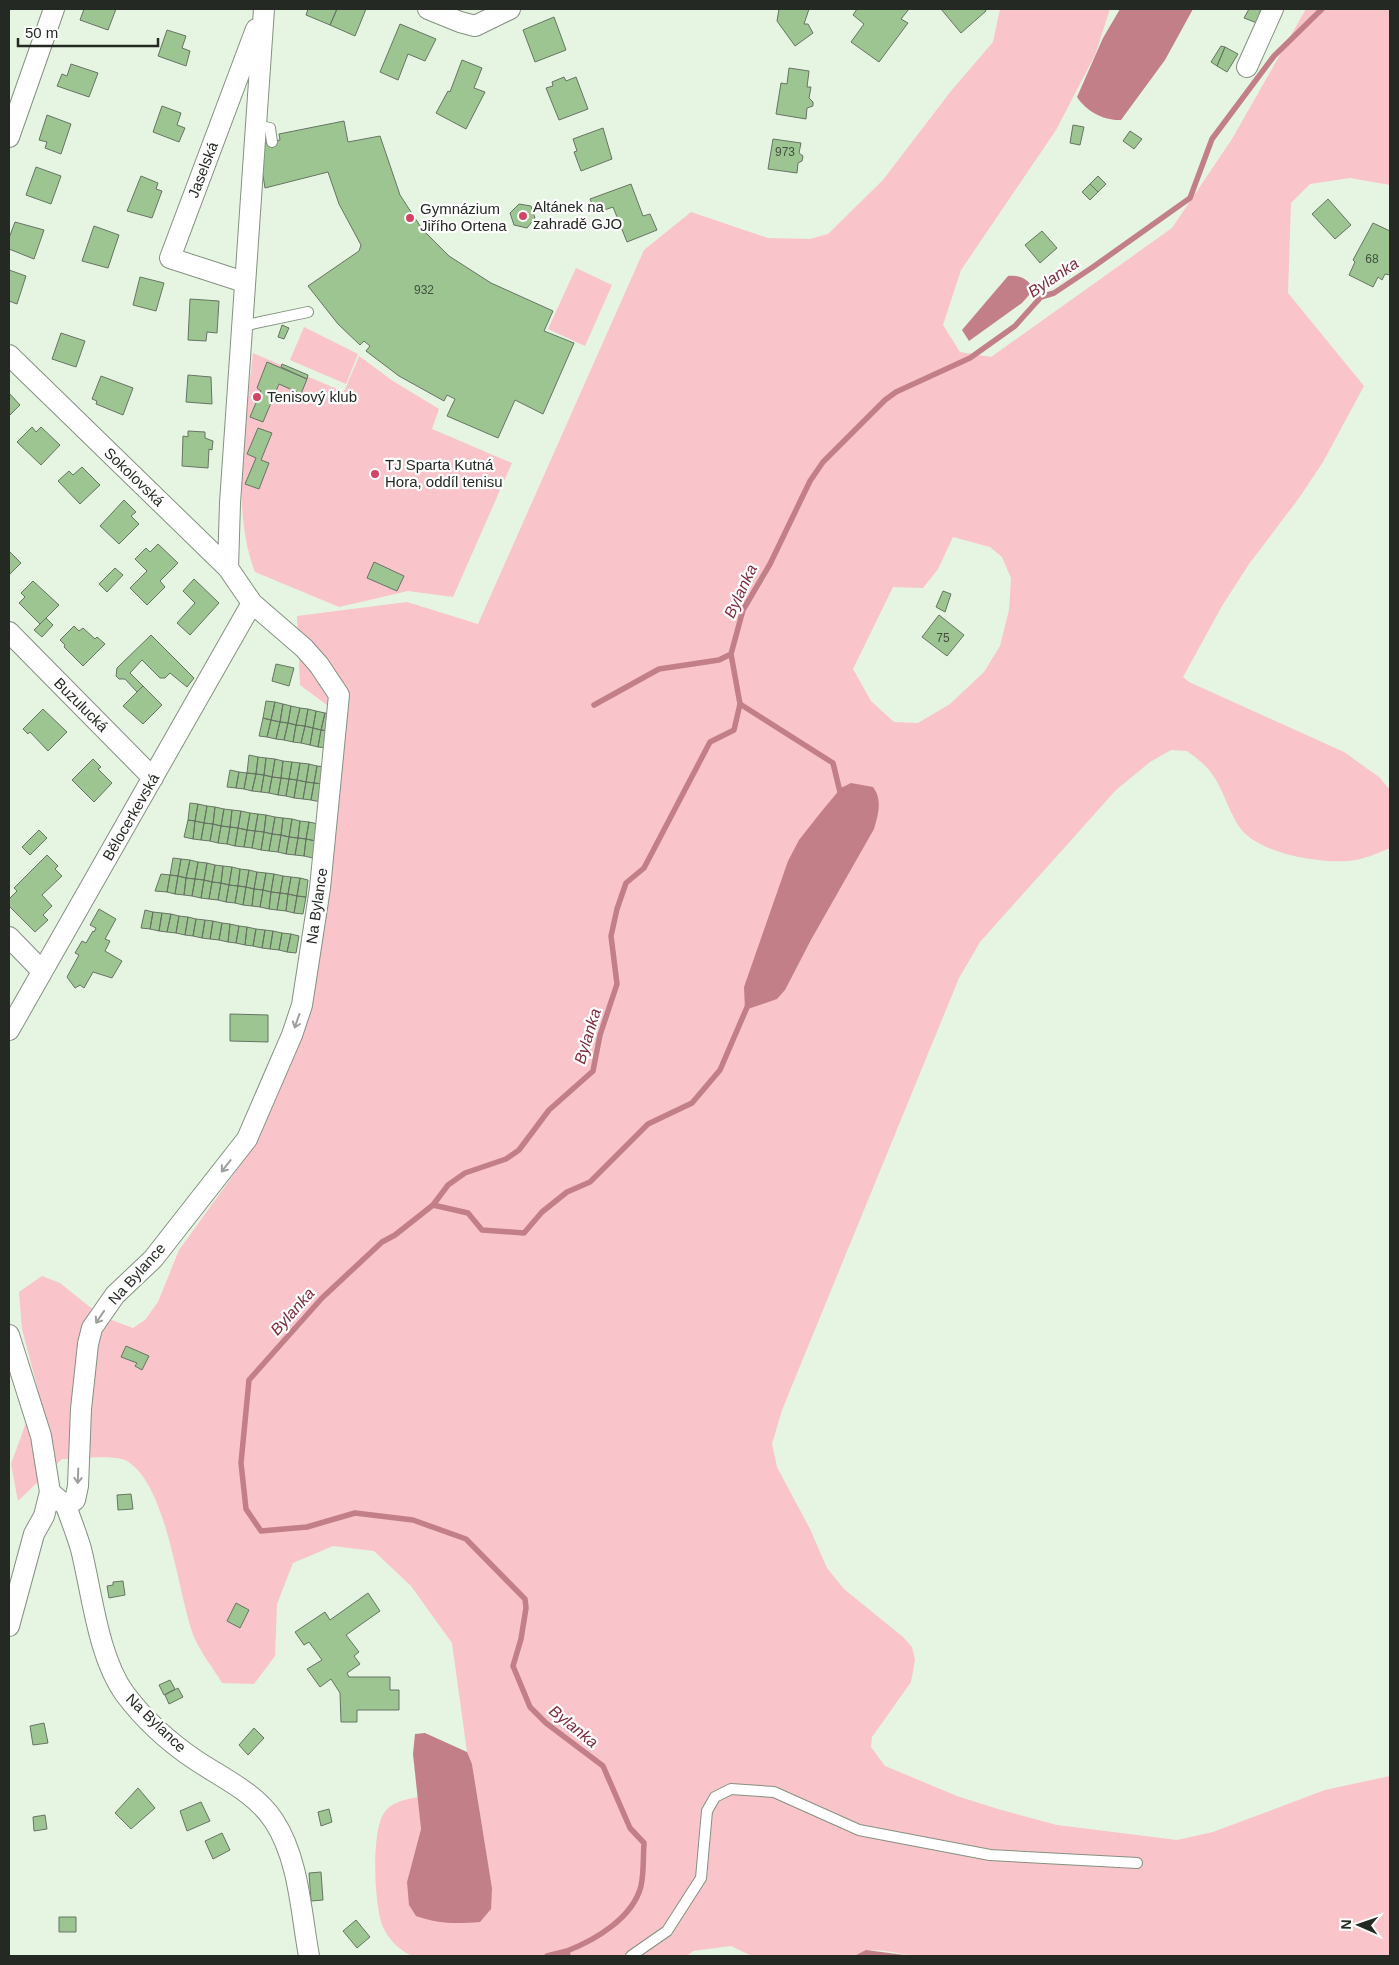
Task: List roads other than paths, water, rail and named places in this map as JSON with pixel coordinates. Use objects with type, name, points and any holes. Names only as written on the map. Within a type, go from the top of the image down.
[{"type":"street","points":[[9,137],[54,9]]},
{"type":"street","name":"Jaselská","points":[[228,568],[244,282],[256,125],[263,78],[264,9]]},
{"type":"street","name":"Jaselská","points":[[244,282],[170,258],[264,9]]},
{"type":"street","points":[[428,9],[475,26],[510,9]]},
{"type":"street","points":[[1247,67],[1272,9]]},
{"type":"street","name":"Sokolovská","points":[[9,356],[228,568],[252,603]]},
{"type":"street","name":"Bělocerkevská","points":[[9,1030],[252,603]]},
{"type":"street","name":"Na Bylance","points":[[252,603],[304,648],[319,665],[339,695],[320,888],[302,1006],[292,1035],[247,1139],[153,1259],[116,1295],[92,1328],[88,1344],[81,1409],[78,1486],[75,1500],[66,1506],[80,1549],[99,1632],[119,1685],[125,1694],[169,1739],[193,1758],[249,1793],[275,1822],[293,1867],[309,1956]]},
{"type":"street","name":"Buzulucká","points":[[9,632],[153,778]]},
{"type":"street","points":[[9,936],[42,971]]},
{"type":"street","points":[[9,1335],[41,1436],[50,1492],[44,1516],[34,1534],[9,1626]]},
{"type":"street","points":[[50,1492],[66,1506]]},
{"type":"lane","points":[[256,125],[270,128],[272,142]]},
{"type":"lane","points":[[242,326],[308,312]]},
{"type":"lane","points":[[631,1956],[667,1931],[701,1878],[707,1811],[715,1797],[732,1789],[774,1792],[859,1830],[990,1855],[1137,1863]]},
{"type":"waterway","name":"Bylanka","points":[[568,1956],[567,1951],[601,1934],[621,1918],[637,1898],[641,1886],[644,1843],[630,1828],[603,1766],[546,1723],[530,1707],[513,1666],[521,1639],[526,1608],[525,1599],[466,1539],[413,1520],[355,1513],[307,1527],[261,1531],[246,1509],[241,1463],[249,1380],[322,1298],[382,1242],[395,1235],[433,1205],[448,1185],[465,1173],[506,1159],[519,1150],[549,1110],[593,1071],[600,1035],[617,984],[611,936],[617,909],[626,883],[644,868],[710,742],[734,730],[740,704],[731,654],[743,610],[770,564],[810,481],[823,462],[885,400],[896,392],[970,358],[1015,326],[1041,297],[1054,293],[1190,198],[1212,139],[1274,56],[1322,9]]},
{"type":"waterway","points":[[594,705],[659,669],[719,660],[731,654]]},
{"type":"waterway","points":[[740,704],[833,763],[841,796]]},
{"type":"waterway","points":[[433,1205],[468,1213],[482,1230],[524,1233],[542,1212],[567,1192],[590,1182],[648,1124],[692,1103],[720,1070],[748,1005]]},
{"type":"waterway","points":[[547,1956],[567,1951]]},
{"type":"place","name":"Altánek na zahradě GJO","points":[[523,216]]},
{"type":"place","name":"Gymnázium Jiřího Ortena","points":[[410,218]]},
{"type":"place","name":"Tenisový klub","points":[[257,397]]},
{"type":"place","name":"TJ Sparta Kutná Hora, oddíl tenisu","points":[[375,474]]}]
